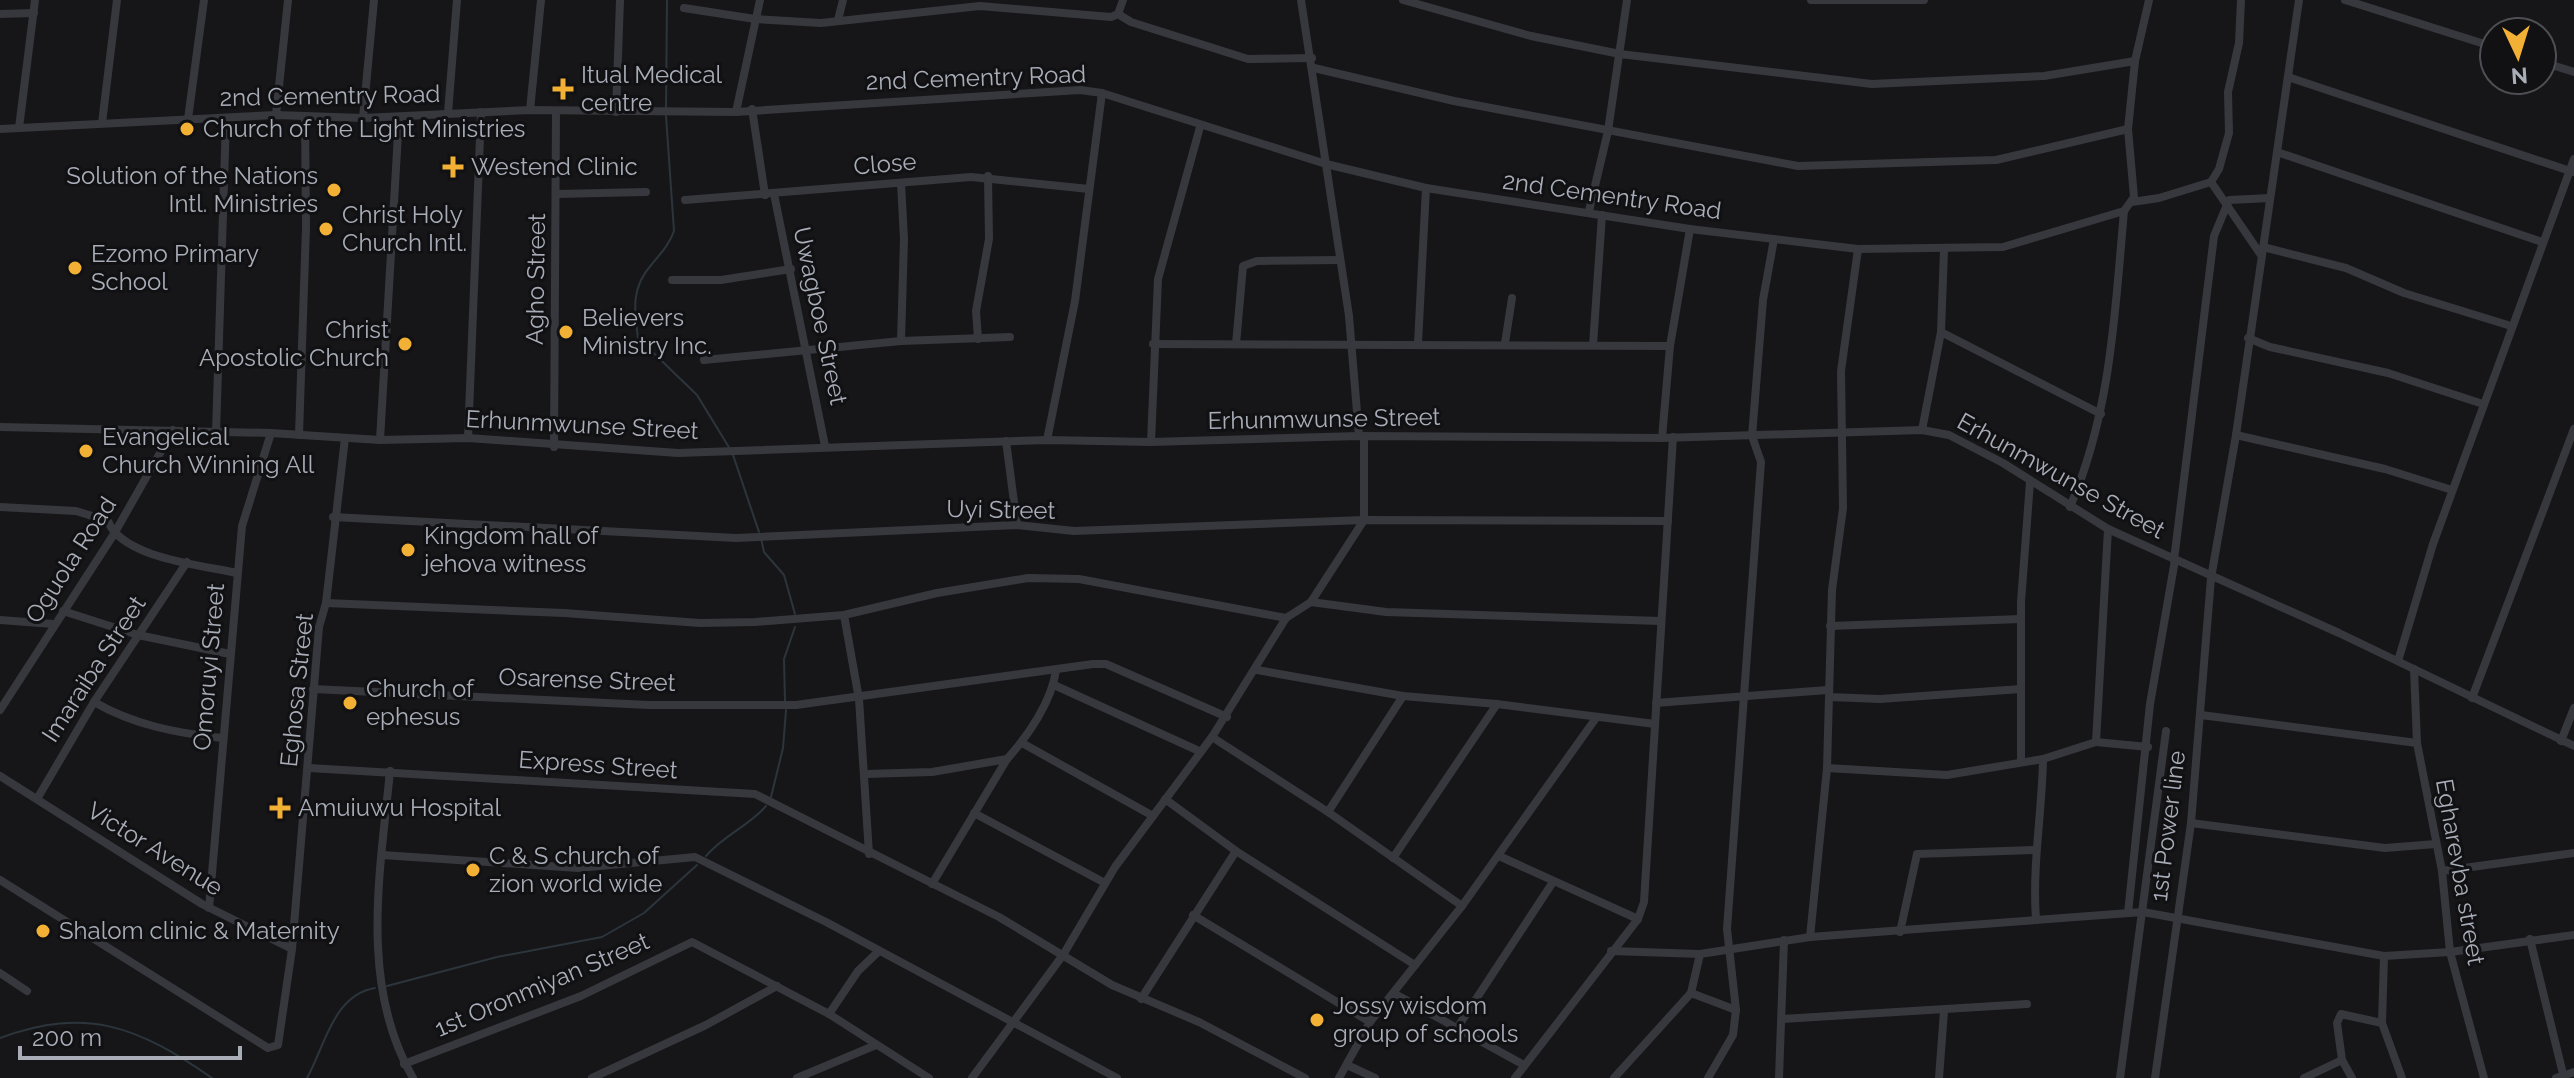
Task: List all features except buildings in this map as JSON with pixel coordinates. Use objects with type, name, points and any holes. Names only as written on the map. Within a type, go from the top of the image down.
[{"type":"street","points":[[19,128],[35,0]]},
{"type":"street","points":[[102,123],[117,0]]},
{"type":"street","points":[[188,119],[204,0]]},
{"type":"street","points":[[276,115],[288,0]]},
{"type":"street","points":[[363,118],[374,0]]},
{"type":"street","points":[[448,113],[457,0]]},
{"type":"street","points":[[530,110],[541,0]]},
{"type":"street","points":[[616,112],[620,0]]},
{"type":"street","points":[[736,112],[760,0]]},
{"type":"street","points":[[838,20],[843,0]]},
{"type":"street","points":[[1032,11],[1034,0]]},
{"type":"street","points":[[684,8],[755,19],[821,23],[933,4],[1111,17],[1118,14],[1123,0]]},
{"type":"street","points":[[972,1078],[1010,1022],[1063,955],[1105,883],[1199,751],[1227,717],[1286,618],[1311,602],[1364,520],[1362,436],[1351,343],[1313,63],[1301,0]]},
{"type":"street","points":[[1403,0],[1531,36],[1620,54],[1872,84],[2044,76],[2135,61]]},
{"type":"street","points":[[1589,211],[1608,131],[1627,0]]},
{"type":"street","points":[[1811,0],[1924,0]]},
{"type":"street","points":[[2070,507],[2088,464],[2101,414],[2124,211],[2132,202],[2134,191],[2128,129],[2135,61],[2149,0]]},
{"type":"street","points":[[2132,202],[2159,198],[2211,182],[2219,169],[2229,133],[2228,92],[2239,43],[2241,0]]},
{"type":"street","name":"1st Power line","points":[[2155,1078],[2191,823],[2211,578],[2236,435],[2299,0]]},
{"type":"street","points":[[2345,0],[2478,42]]},
{"type":"street","points":[[0,14],[34,13]]},
{"type":"street","points":[[1118,14],[1131,22],[1248,59],[1313,63],[1454,101],[1798,166],[1996,160],[2128,129]]},
{"type":"street","points":[[2288,77],[2572,172]]},
{"type":"street","name":"2nd Cementry Road","points":[[0,129],[276,115],[363,118],[530,110],[736,112],[1072,90],[1102,93],[1200,127],[1326,164],[1426,188],[1690,229],[1858,249],[2003,247],[2124,211]]},
{"type":"street","points":[[1047,440],[1075,301],[1102,93]]},
{"type":"street","name":"Uwagboe Street","points":[[752,109],[770,194],[791,269],[825,446]]},
{"type":"street","name":"Agho Street","points":[[554,447],[556,111]]},
{"type":"street","points":[[468,438],[481,112]]},
{"type":"street","points":[[299,435],[299,363],[306,227],[305,117]]},
{"type":"street","points":[[380,440],[399,117]]},
{"type":"street","points":[[216,433],[226,119]]},
{"type":"street","points":[[1151,442],[1158,279],[1200,127]]},
{"type":"street","points":[[2277,152],[2542,242]]},
{"type":"street","points":[[2398,661],[2452,490],[2542,242],[2572,172],[2574,159]]},
{"type":"street","points":[[978,339],[976,311],[989,239],[988,176]]},
{"type":"street","name":"Close","points":[[685,200],[988,176],[1089,189]]},
{"type":"street","points":[[2211,182],[2227,202],[2237,223],[2262,251],[2346,268],[2404,293],[2511,326]]},
{"type":"street","points":[[901,183],[904,239],[901,341]]},
{"type":"street","points":[[1418,343],[1426,188]]},
{"type":"street","points":[[557,194],[646,192]]},
{"type":"street","points":[[2227,202],[2239,198],[2270,198]]},
{"type":"street","points":[[2128,913],[2148,747],[2150,704],[2175,560],[2209,262],[2227,202]]},
{"type":"street","points":[[1593,345],[1602,215]]},
{"type":"street","points":[[1662,438],[1670,346],[1690,229]]},
{"type":"street","points":[[1708,1078],[1733,1035],[1736,1010],[1728,948],[1761,462],[1752,436],[1763,300],[1774,239]]},
{"type":"street","points":[[1810,937],[1827,768],[1830,626],[1843,508],[1841,371],[1858,249]]},
{"type":"street","points":[[1922,430],[1941,332],[1944,250]]},
{"type":"street","points":[[1236,344],[1243,266],[1257,261],[1340,260]]},
{"type":"street","points":[[672,280],[721,280],[791,269]]},
{"type":"street","points":[[1505,343],[1512,298]]},
{"type":"street","points":[[1941,332],[2101,414]]},
{"type":"street","points":[[704,360],[901,341],[1010,337]]},
{"type":"street","points":[[2248,338],[2270,347],[2388,373],[2483,404]]},
{"type":"street","points":[[1153,344],[1670,346]]},
{"type":"street","name":"Erhunmwunse Street","points":[[0,427],[271,433],[380,440],[468,438],[554,447],[678,453],[1047,440],[1151,442],[1362,436],[1662,438],[1841,430],[1922,430],[1949,435],[2108,529],[2398,661],[2574,746]]},
{"type":"street","points":[[2472,698],[2574,429]]},
{"type":"street","name":"Oguola Road","points":[[0,710],[114,534],[173,430]]},
{"type":"street","name":"Omoruyi Street","points":[[209,908],[242,526],[271,433]]},
{"type":"street","points":[[2236,435],[2314,451],[2452,490]]},
{"type":"street","points":[[1515,1078],[1638,919],[1648,882],[1660,621],[1673,437]]},
{"type":"street","name":"Eghosa Street","points":[[0,880],[268,1048],[281,1041],[309,768],[319,627],[326,603],[333,517],[345,438]]},
{"type":"street","points":[[1006,441],[1017,525]]},
{"type":"street","points":[[2021,762],[2021,619],[2030,482]]},
{"type":"street","points":[[0,507],[76,511],[108,521],[114,534],[133,548],[237,573]]},
{"type":"street","name":"Uyi Street","points":[[333,517],[687,538],[1017,525],[1074,531],[1364,520],[1668,521]]},
{"type":"street","points":[[2096,742],[2108,529]]},
{"type":"street","name":"Imaraiba Street","points":[[37,799],[94,702],[187,562]]},
{"type":"street","points":[[326,603],[564,613],[700,623],[800,621],[1028,578],[1101,582],[1286,618]]},
{"type":"street","points":[[1311,602],[1386,612],[1660,621]]},
{"type":"street","points":[[63,611],[138,635],[230,654]]},
{"type":"street","points":[[844,615],[859,699],[869,854]]},
{"type":"street","points":[[1830,626],[2021,619]]},
{"type":"street","points":[[0,620],[53,624]]},
{"type":"street","name":"Osarense Street","points":[[313,689],[649,705],[796,705],[1106,664],[1227,717]]},
{"type":"street","name":"Egharevba street","points":[[2414,669],[2417,743],[2442,871],[2450,952],[2484,1078]]},
{"type":"street","points":[[932,884],[1007,759],[1022,743],[1054,685],[1056,670]]},
{"type":"street","points":[[1257,670],[1403,696],[1497,704],[1655,724]]},
{"type":"street","points":[[1054,685],[1199,751]]},
{"type":"street","points":[[1656,703],[1828,694],[1880,699],[2021,689]]},
{"type":"street","points":[[1328,812],[1403,696]]},
{"type":"street","points":[[94,702],[122,718],[177,733],[222,738]]},
{"type":"street","points":[[1393,858],[1497,704]]},
{"type":"street","points":[[2561,741],[2574,708]]},
{"type":"street","points":[[2201,715],[2417,743]]},
{"type":"street","points":[[1339,1078],[1370,1022],[1462,906],[1596,718]]},
{"type":"street","points":[[2120,1078],[2166,731]]},
{"type":"street","points":[[1212,737],[1328,812],[1462,906]]},
{"type":"street","points":[[1827,768],[1947,775],[2043,759],[2096,742],[2148,747]]},
{"type":"street","points":[[1022,743],[1153,816]]},
{"type":"street","points":[[866,774],[932,772],[1007,759]]},
{"type":"street","points":[[2036,920],[2034,850],[2042,802],[2043,759]]},
{"type":"street","name":"Express Street","points":[[309,768],[744,792],[999,917],[1141,999],[1199,1022],[1305,1078]]},
{"type":"street","points":[[390,771],[377,904],[378,978],[404,1064],[413,1078]]},
{"type":"street","name":"Victor Avenue","points":[[0,776],[209,908],[292,949]]},
{"type":"street","points":[[1165,799],[1236,851],[1415,965]]},
{"type":"street","points":[[974,813],[1105,883]]},
{"type":"street","points":[[2191,823],[2385,848],[2436,844]]},
{"type":"street","points":[[1900,932],[1917,854],[2034,850]]},
{"type":"street","points":[[1141,999],[1236,851]]},
{"type":"street","points":[[2442,871],[2574,853]]},
{"type":"street","points":[[382,855],[566,868],[695,857],[828,923],[1117,1078]]},
{"type":"street","points":[[1499,856],[1638,919]]},
{"type":"street","points":[[1457,1028],[1553,882]]},
{"type":"street","points":[[1611,951],[1700,954],[1810,937],[2143,912],[2384,956],[2450,952],[2574,935]]},
{"type":"street","points":[[1193,915],[1370,1022]]},
{"type":"street","points":[[2530,939],[2561,1077],[2574,1072]]},
{"type":"street","points":[[1779,1078],[1784,940]]},
{"type":"street","name":"1st Oronmiyan Street","points":[[404,1064],[581,996],[696,943],[777,986]]},
{"type":"street","points":[[829,1014],[858,971],[879,951]]},
{"type":"street","points":[[1614,1078],[1691,993],[1700,954]]},
{"type":"street","points":[[2384,956],[2382,1023],[2402,1078]]},
{"type":"street","points":[[0,973],[27,991]]},
{"type":"street","points":[[592,1078],[706,1025],[777,986],[829,1014],[929,1078]]},
{"type":"street","points":[[1691,993],[1736,1010]]},
{"type":"street","points":[[1395,994],[1524,1065]]},
{"type":"street","points":[[1782,1019],[2027,1004]]},
{"type":"street","points":[[1939,1078],[1944,1011]]},
{"type":"street","points":[[2352,1078],[2342,1060],[2337,1023],[2341,1014],[2382,1023]]},
{"type":"street","points":[[797,1078],[876,1045]]},
{"type":"street","points":[[2304,1078],[2342,1060]]},
{"type":"street","points":[[1347,1065],[1375,1078]]},
{"type":"waterway","points":[[666,109],[667,0]]},
{"type":"waterway","points":[[666,116],[674,231],[640,281],[635,308],[638,338],[697,395],[730,449]]},
{"type":"waterway","points":[[733,455],[759,532]]},
{"type":"waterway","points":[[761,538],[764,552],[784,575],[795,614]]},
{"type":"waterway","points":[[785,701],[784,659],[795,627]]},
{"type":"waterway","points":[[771,797],[783,748],[786,710]]},
{"type":"waterway","points":[[706,856],[766,806]]},
{"type":"waterway","points":[[387,986],[497,957],[602,937],[644,913],[697,865]]},
{"type":"waterway","points":[[307,1078],[340,1011],[361,993],[375,988]]},
{"type":"waterway","points":[[0,1038],[31,1028],[60,1024],[86,1023],[111,1027],[136,1034],[160,1046],[212,1078]]},
{"type":"place","name":"Itual Medical centre","points":[[563,89]]},
{"type":"place","name":"Church of the Light Ministries","points":[[187,129]]},
{"type":"place","name":"Westend Clinic","points":[[453,167]]},
{"type":"place","name":"Solution of the Nations Intl. Ministries","points":[[334,190]]},
{"type":"place","name":"Christ Holy Church Intl.","points":[[326,229]]},
{"type":"place","name":"Ezomo Primary School","points":[[75,268]]},
{"type":"place","name":"Believers Ministry Inc.","points":[[566,332]]},
{"type":"place","name":"Christ Apostolic Church","points":[[405,344]]},
{"type":"place","name":"Evangelical Church Winning All","points":[[86,451]]},
{"type":"place","name":"Kingdom hall of jehova witness","points":[[408,550]]},
{"type":"place","name":"Church of ephesus","points":[[350,703]]},
{"type":"place","name":"Amuiuwu Hospital","points":[[280,808]]},
{"type":"place","name":"C & S church of zion world wide","points":[[473,870]]},
{"type":"place","name":"Shalom clinic & Maternity","points":[[43,931]]},
{"type":"place","name":"Jossy wisdom group of schools","points":[[1317,1020]]}]
